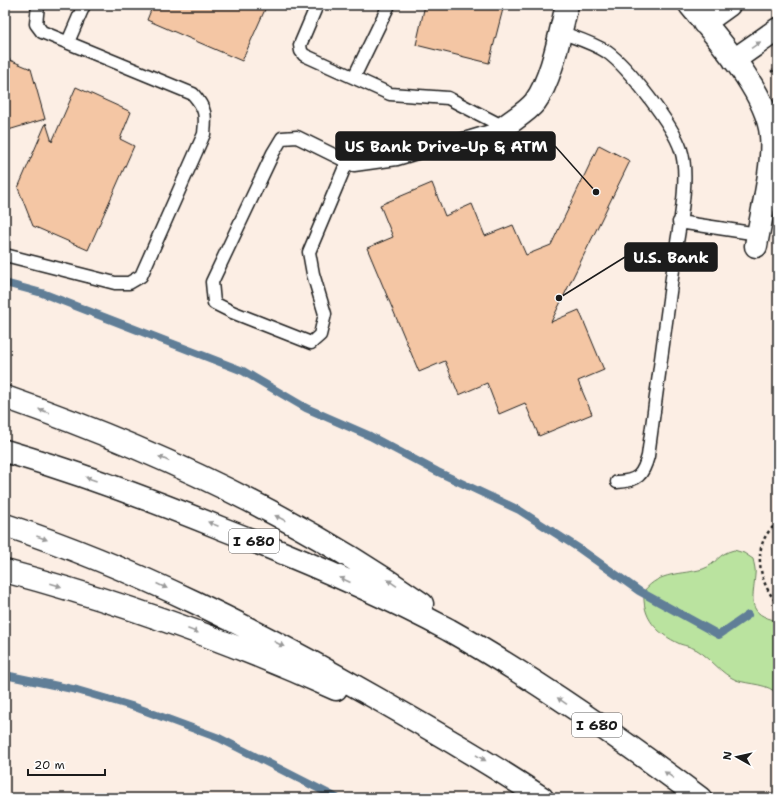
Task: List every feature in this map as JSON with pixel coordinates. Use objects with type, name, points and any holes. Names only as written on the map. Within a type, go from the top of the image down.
[{"type":"main road","points":[[504,127],[532,105],[539,95],[548,75],[567,5]]},
{"type":"main road","points":[[690,5],[734,60],[756,95],[764,112],[771,135],[770,166],[757,240]]},
{"type":"main road","points":[[704,23],[729,5]]},
{"type":"main road","points":[[734,60],[778,29]]},
{"type":"main road","points":[[5,397],[105,434],[150,453],[206,479],[286,521],[390,581],[492,655]]},
{"type":"main road","name":"I 680","points":[[5,451],[70,472],[188,515],[313,566],[409,609],[492,655],[563,701],[700,798]]},
{"type":"main road","points":[[5,525],[123,569],[216,611],[292,651],[447,738],[542,798]]},
{"type":"main road","points":[[5,571],[90,595],[186,628],[322,683],[447,738]]},
{"type":"lane","points":[[5,255],[115,283],[129,283],[141,276],[204,134],[206,115],[202,105],[193,94],[42,32],[36,24],[38,5]]},
{"type":"lane","points":[[68,42],[84,5]]},
{"type":"lane","points":[[317,5],[300,45],[301,51],[304,55],[390,94],[448,98],[504,127]]},
{"type":"lane","points":[[354,77],[389,5]]},
{"type":"lane","points":[[560,32],[594,45],[616,60],[634,78],[675,134],[682,151],[684,161],[684,178],[679,222],[648,456],[645,468],[638,477],[628,482],[617,482]]},
{"type":"lane","points":[[347,162],[309,252],[313,274],[325,314],[320,335],[312,343],[232,312],[214,303],[212,282],[272,153],[282,138],[297,137],[354,165],[397,159],[504,127]]},
{"type":"lane","points":[[679,222],[757,240]]},
{"type":"path","points":[[778,523],[768,533],[764,542],[760,552],[760,567],[767,589],[778,604]]},
{"type":"green space","points":[[734,550],[744,553],[753,559],[755,571],[753,599],[756,610],[761,615],[778,621],[778,695],[774,691],[764,686],[741,682],[730,677],[697,650],[671,640],[652,624],[645,609],[644,591],[657,580],[671,575],[703,569],[708,567],[720,556]]},
{"type":"building","points":[[153,5],[267,5],[242,61],[147,20]]},
{"type":"building","points":[[425,5],[504,5],[489,63],[416,45]]},
{"type":"building","points":[[5,58],[31,69],[45,119],[5,131]]},
{"type":"building","points":[[76,87],[131,112],[120,139],[134,146],[88,250],[33,226],[18,188],[46,123],[52,142]]},
{"type":"building","points":[[599,145],[630,161],[551,322],[579,310],[604,370],[578,381],[592,414],[539,436],[525,403],[499,414],[487,383],[459,395],[445,361],[419,372],[367,248],[393,237],[380,205],[432,183],[445,216],[472,204],[485,236],[513,225],[526,255],[551,245]]},
{"type":"waterway","points":[[5,283],[42,293],[243,371],[306,408],[370,436],[438,472],[519,510],[580,549],[639,591],[719,635],[748,615]]},
{"type":"waterway","points":[[5,675],[77,690],[135,707],[219,738],[337,798]]},
{"type":"place","name":"US Bank Drive-Up & ATM","points":[[596,192]]},
{"type":"place","name":"U.S. Bank","points":[[559,298]]}]
